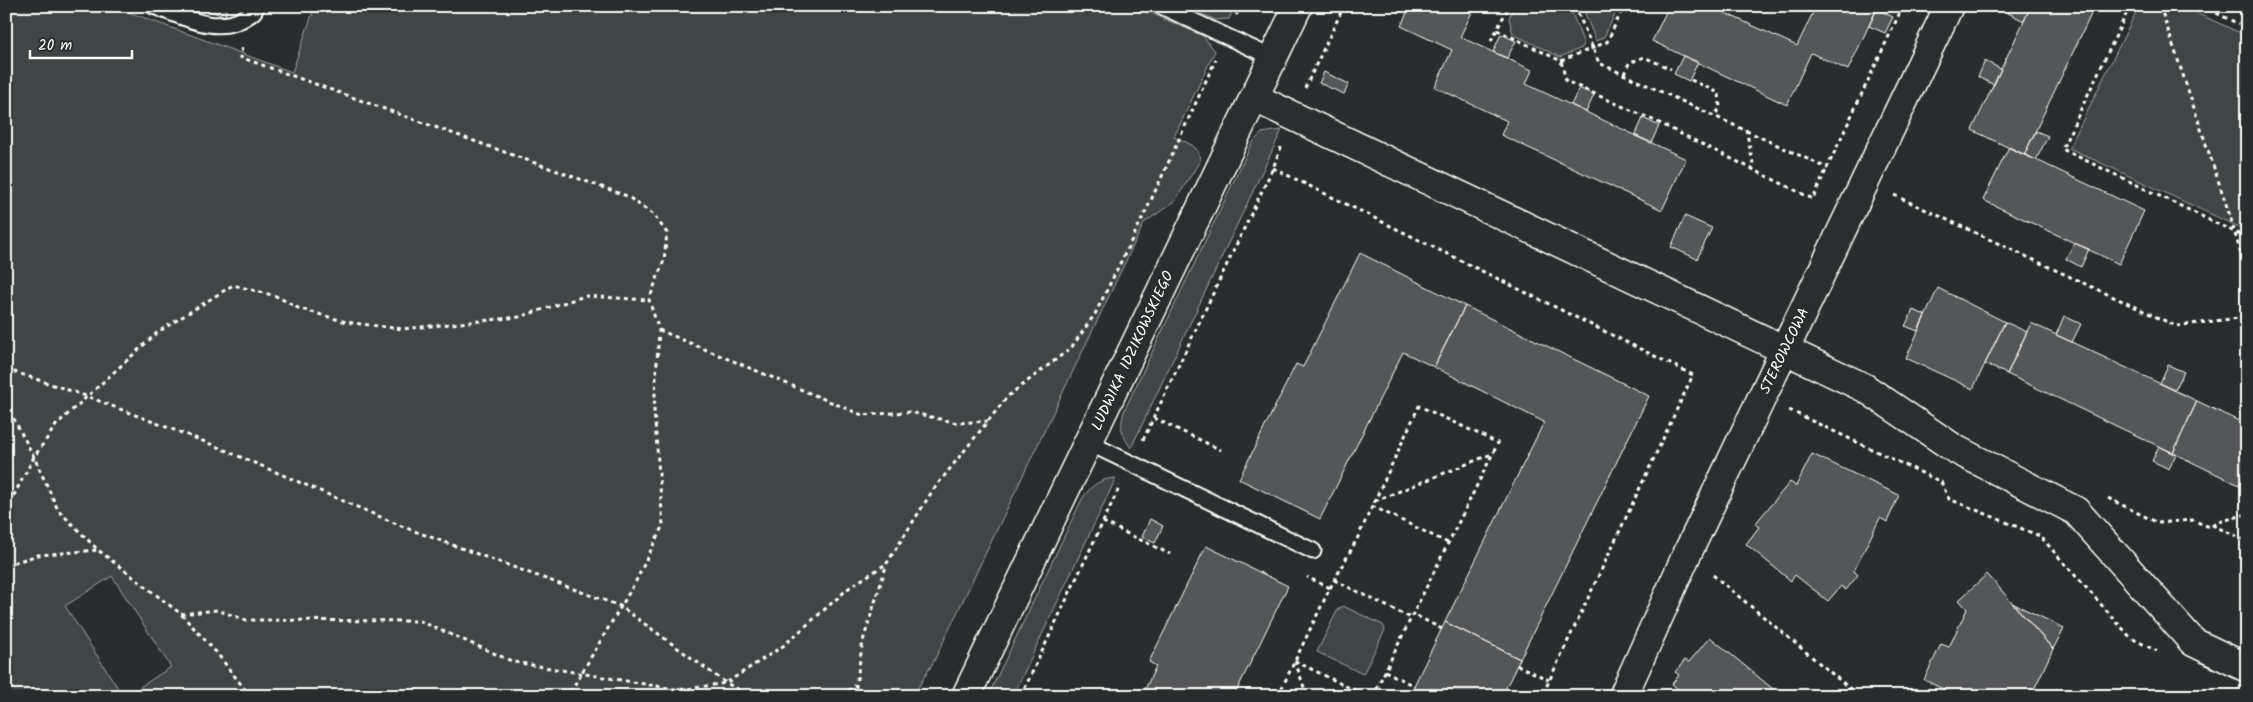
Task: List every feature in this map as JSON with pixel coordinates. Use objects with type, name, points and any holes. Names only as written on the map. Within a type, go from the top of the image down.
[{"type":"street","name":"LUDWIKA IDZIKOWSKIEGO","points":[[966,696],[1298,6]]},
{"type":"street","name":"STEROWCOWA","points":[[1623,696],[1687,554],[1949,6]]},
{"type":"street","points":[[1255,98],[1784,352],[1865,388],[1955,449],[2076,511],[2193,642],[2247,668]]},
{"type":"lane","points":[[153,6],[214,26],[237,23],[255,11],[256,6]]},
{"type":"lane","points":[[1161,6],[1273,58]]},
{"type":"lane","points":[[1089,443],[1313,552]]},
{"type":"path","points":[[856,696],[863,641],[887,564],[932,490],[1008,396],[1071,348],[1095,314],[1146,211],[1240,6]]},
{"type":"path","points":[[1021,696],[1298,118],[1344,6]]},
{"type":"path","points":[[1491,41],[1510,6]]},
{"type":"path","points":[[1575,6],[1599,63],[1746,129],[1827,168]]},
{"type":"path","points":[[1497,30],[1561,61],[1607,42],[1624,6]]},
{"type":"path","points":[[1561,61],[1566,81],[1754,169],[1813,199],[1903,6]]},
{"type":"path","points":[[2130,6],[2062,149],[2247,238]]},
{"type":"path","points":[[2160,6],[2235,232],[2247,275]]},
{"type":"path","points":[[2202,6],[2247,28]]},
{"type":"path","points":[[237,23],[244,43],[240,57],[627,196],[654,215],[667,233],[664,260],[649,300],[659,330],[654,410],[663,525],[636,581],[579,673],[568,696]]},
{"type":"path","points":[[1624,74],[1629,63],[1644,57],[1671,69]]},
{"type":"path","points":[[1691,80],[1718,93],[1720,108],[1715,115]]},
{"type":"path","points":[[1746,129],[1754,169]]},
{"type":"path","points":[[1273,168],[1693,375],[1542,696]]},
{"type":"path","points":[[1890,193],[2176,326],[2247,317]]},
{"type":"path","points":[[1339,207],[1341,201]]},
{"type":"path","points":[[6,510],[34,456],[57,424],[158,332],[233,285],[276,296],[298,308],[346,322],[402,329],[519,317],[584,296],[649,300]]},
{"type":"path","points":[[659,330],[862,415],[910,412],[957,423],[989,421]]},
{"type":"path","points":[[6,369],[86,396],[208,443],[406,528],[620,606],[726,683],[751,696]]},
{"type":"path","points":[[6,404],[34,456],[58,510],[98,550],[181,614],[216,652],[250,696]]},
{"type":"path","points":[[1278,696],[1420,406],[1498,443],[1373,696]]},
{"type":"path","points":[[1782,417],[1786,408],[1941,482],[1948,499],[2040,536],[2131,638],[2164,654]]},
{"type":"path","points":[[1154,418],[1221,450]]},
{"type":"path","points":[[1374,501],[1494,452]]},
{"type":"path","points":[[1372,506],[1448,544]]},
{"type":"path","points":[[1103,522],[1170,554]]},
{"type":"path","points":[[2212,525],[2247,541]]},
{"type":"path","points":[[6,565],[38,556],[98,550]]},
{"type":"path","points":[[1687,554],[1859,696]]},
{"type":"path","points":[[181,614],[217,610],[246,620],[420,621],[514,662],[680,690],[726,683],[783,646],[850,587],[887,564]]},
{"type":"path","points":[[1303,575],[1330,588]]},
{"type":"path","points":[[1334,580],[1442,629]]},
{"type":"path","points":[[1295,661],[1307,696]]},
{"type":"path","points":[[1295,661],[1366,696]]},
{"type":"path","points":[[1517,665],[1549,680]]},
{"type":"path","points":[[1385,671],[1414,686]]},
{"type":"path","points":[[841,696],[856,685]]},
{"type":"shaded area","points":[[6,6],[112,6],[292,72],[315,6],[1135,6],[1203,36],[1215,51],[1174,137],[1195,148],[1198,151],[1200,161],[1175,201],[1144,223],[934,661],[913,696],[126,696],[171,667],[112,576],[65,606],[123,696],[6,696]]},
{"type":"shaded area","points":[[1188,6],[1235,6],[1229,19],[1215,20]]},
{"type":"shaded area","points":[[1514,6],[1563,6],[1571,10],[1584,44],[1582,48],[1560,57],[1513,34],[1509,18]]},
{"type":"shaded area","points":[[1582,6],[1619,6],[1604,37],[1596,41]]},
{"type":"shaded area","points":[[2139,6],[2181,6],[2247,36],[2247,231],[2069,148]]},
{"type":"shaded area","points":[[1282,130],[1131,448],[1122,430],[1125,409],[1252,143],[1262,133]]},
{"type":"shaded area","points":[[1116,478],[1013,696],[988,696],[1082,499],[1096,484]]},
{"type":"shaded area","points":[[1343,606],[1383,625],[1385,630],[1363,674],[1317,652],[1338,609]]},
{"type":"building","points":[[194,6],[227,6],[225,16]]},
{"type":"building","points":[[1410,6],[1475,6],[1460,37],[1532,70],[1526,84],[1686,159],[1662,210],[1501,135],[1507,121],[1435,87],[1452,50],[1401,26]]},
{"type":"building","points":[[1669,6],[1710,6],[1797,46],[1816,6],[1878,6],[1848,70],[1811,53],[1787,105],[1652,41]]},
{"type":"building","points":[[2011,6],[2031,6],[2024,21],[2008,13]]},
{"type":"building","points":[[2031,6],[2095,6],[2024,155],[1972,130]]},
{"type":"building","points":[[1877,9],[1893,17],[1885,33],[1869,26]]},
{"type":"building","points":[[1501,34],[1516,41],[1507,58],[1493,52]]},
{"type":"building","points":[[1683,56],[1698,62],[1689,81],[1674,74]]},
{"type":"building","points":[[1985,61],[2001,69],[1994,85],[1978,77]]},
{"type":"building","points":[[1324,72],[1349,84],[1344,94],[1319,83]]},
{"type":"building","points":[[1579,88],[1594,95],[1586,112],[1571,105]]},
{"type":"building","points":[[1643,118],[1659,126],[1651,143],[1635,136]]},
{"type":"building","points":[[2036,131],[2048,136],[2036,160],[2024,155]]},
{"type":"building","points":[[2009,147],[2144,211],[2119,264],[1983,200]]},
{"type":"building","points":[[1685,216],[1712,228],[1697,259],[1671,247]]},
{"type":"building","points":[[2074,243],[2089,249],[2081,267],[2066,259]]},
{"type":"building","points":[[1360,253],[1465,306],[1434,367],[1403,352],[1320,519],[1239,479],[1296,364],[1303,367]]},
{"type":"building","points":[[1938,288],[2005,322],[1973,389],[1906,358]]},
{"type":"building","points":[[1465,306],[1649,396],[1520,659],[1445,622],[1544,422],[1434,367]]},
{"type":"building","points":[[1913,310],[1925,315],[1918,331],[1905,326]]},
{"type":"building","points":[[2064,316],[2081,324],[2072,342],[2056,335]]},
{"type":"building","points":[[2005,322],[2027,332],[2007,374],[1985,364]]},
{"type":"building","points":[[2031,323],[2197,401],[2173,453],[2007,374]]},
{"type":"building","points":[[2168,365],[2184,372],[2175,390],[2160,383]]},
{"type":"building","points":[[2197,401],[2247,425],[2247,469],[2239,485],[2173,453]]},
{"type":"building","points":[[2159,446],[2176,454],[2169,469],[2152,461]]},
{"type":"building","points":[[1812,454],[1899,495],[1887,522],[1880,518],[1854,571],[1858,575],[1846,590],[1841,586],[1828,601],[1795,575],[1791,581],[1746,544],[1759,527],[1755,524],[1790,482],[1796,486]]},
{"type":"building","points":[[1150,519],[1163,526],[1155,543],[1142,537]]},
{"type":"building","points":[[1206,546],[1288,586],[1234,696],[1142,696],[1156,666],[1149,662]]},
{"type":"building","points":[[1987,574],[2053,649],[2031,696],[1958,696],[1924,680],[1941,644],[1949,647],[1967,609],[1959,600]]},
{"type":"building","points":[[2012,603],[2064,628],[2053,649]]},
{"type":"building","points":[[1445,622],[1520,659],[1502,696],[1409,696]]},
{"type":"building","points":[[1710,637],[1773,689],[1767,695],[1769,696],[1686,696],[1672,684],[1679,675],[1675,672],[1685,660],[1689,662]]}]
